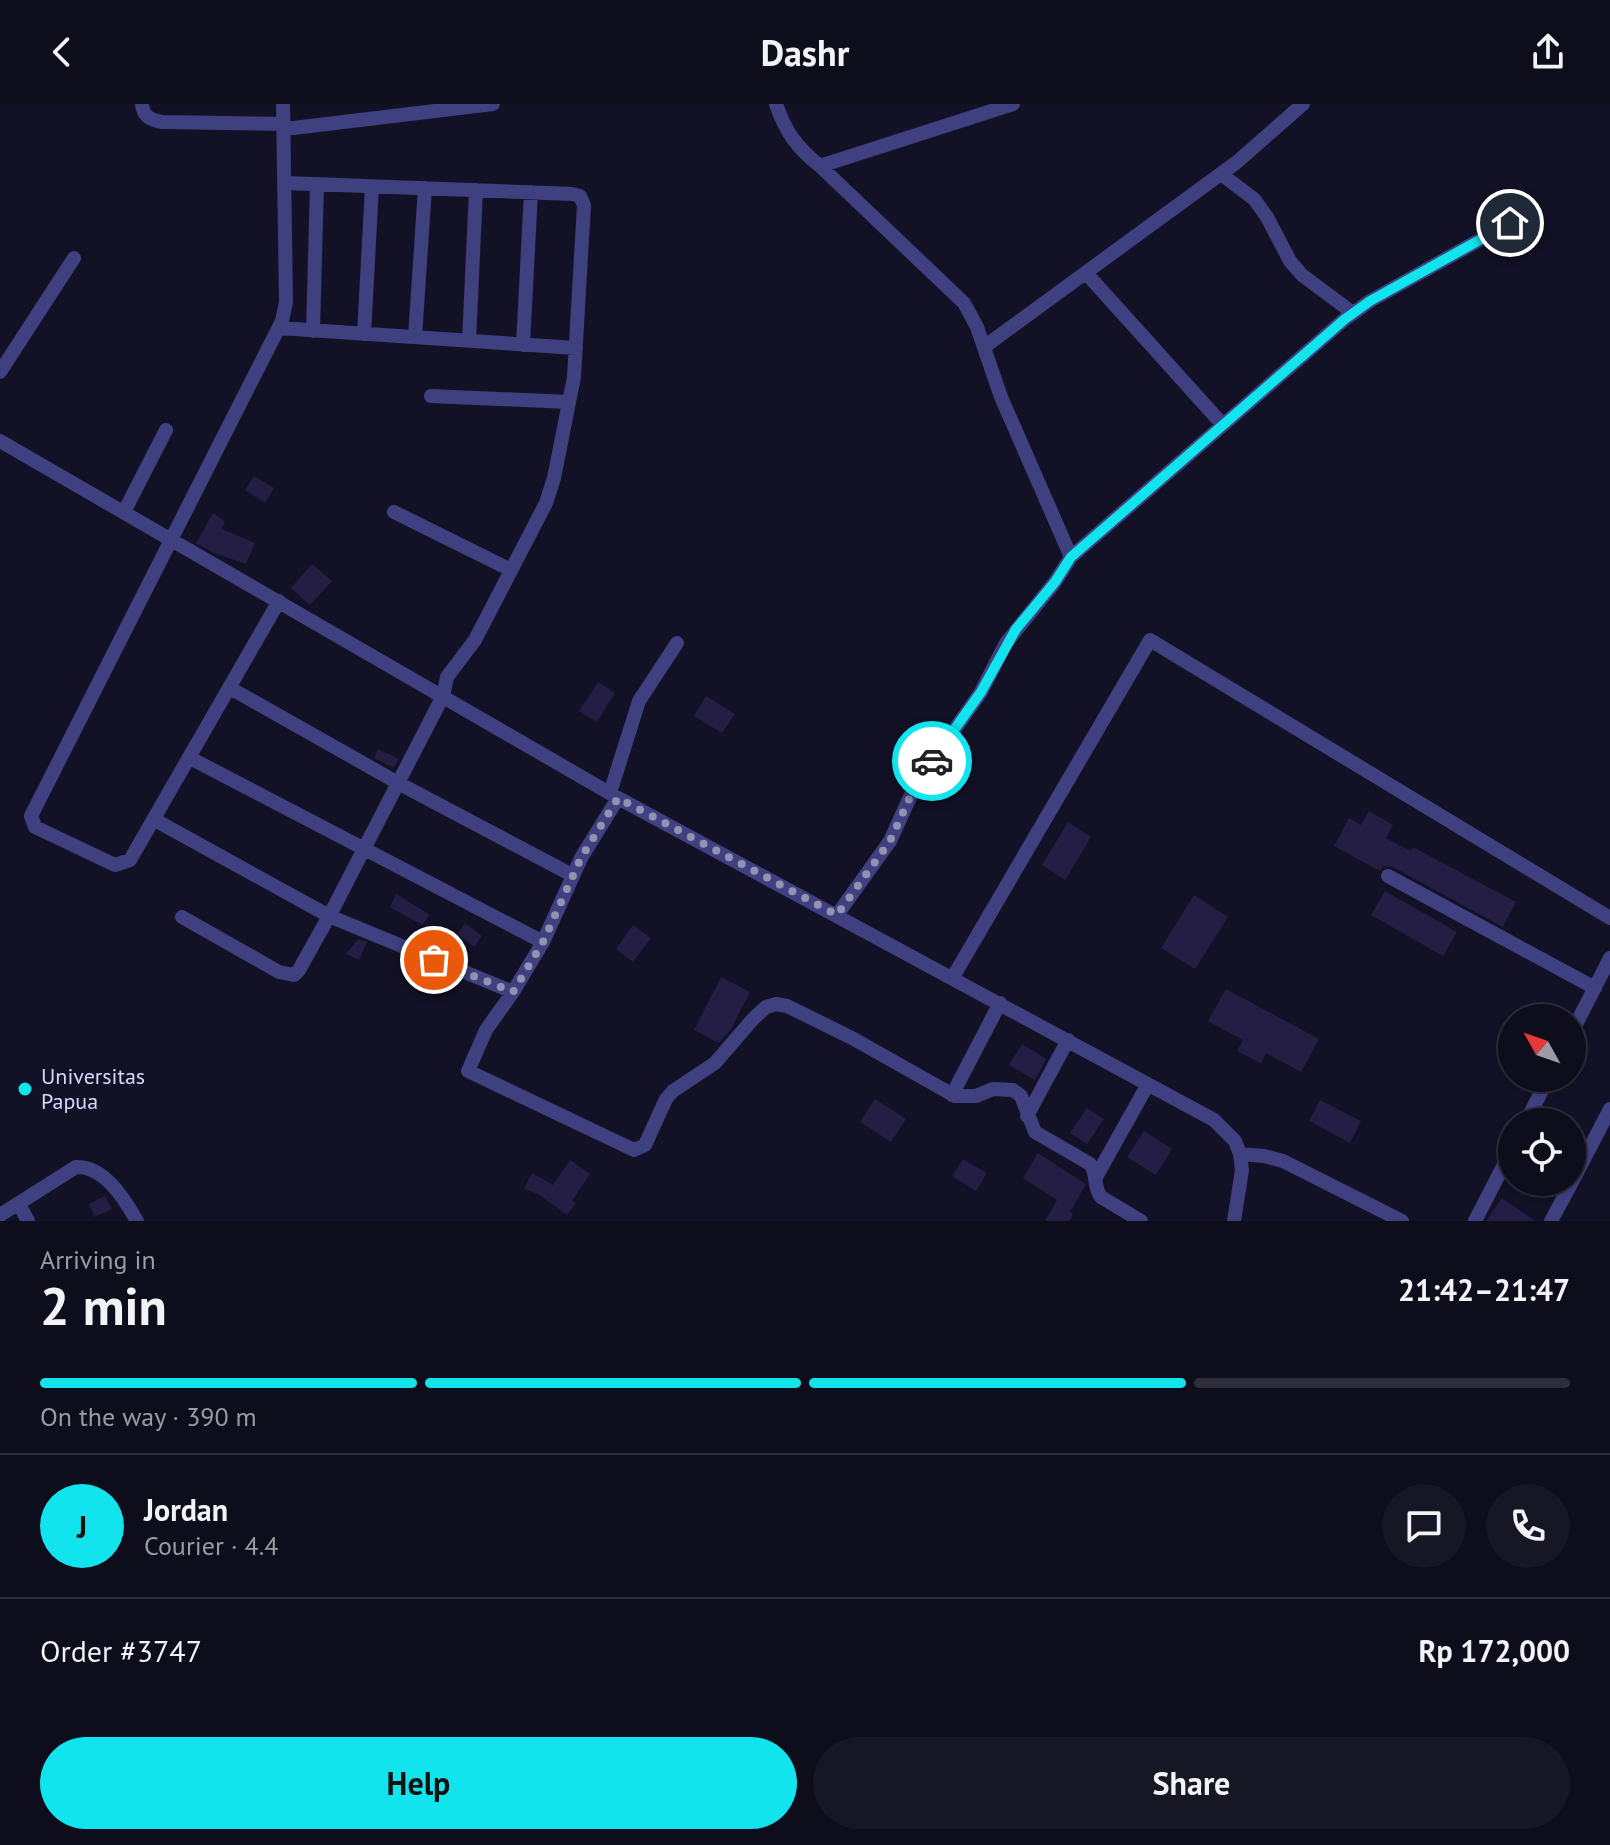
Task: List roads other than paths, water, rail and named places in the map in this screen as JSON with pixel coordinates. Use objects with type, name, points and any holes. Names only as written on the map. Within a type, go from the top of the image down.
[{"type":"street","points":[[142,104],[145,115],[162,122],[285,127],[391,111],[493,104]]},
{"type":"street","points":[[279,601],[130,860],[115,865],[35,827],[31,816],[279,328],[286,302],[283,104]]},
{"type":"street","points":[[820,166],[1013,104]]},
{"type":"street","points":[[984,347],[1221,174],[1303,104]]},
{"type":"street","points":[[778,105],[786,132],[802,152],[964,303],[977,327],[1001,397],[1071,557]]},
{"type":"street","points":[[1221,174],[1254,199],[1290,261],[1302,275],[1353,313]]},
{"type":"street","points":[[182,917],[288,976],[299,970],[443,696],[447,677],[475,640],[546,503],[569,402],[576,348],[583,200],[572,194],[286,183]]},
{"type":"street","points":[[313,331],[317,185]]},
{"type":"street","points":[[364,334],[372,187]]},
{"type":"street","points":[[415,337],[425,188]]},
{"type":"street","points":[[469,341],[476,190]]},
{"type":"street","points":[[523,345],[531,192]]},
{"type":"street","points":[[837,915],[890,841],[915,786],[981,692],[1011,636],[1071,557],[1353,313],[1510,223]]},
{"type":"street","points":[[0,372],[74,258]]},
{"type":"street","points":[[1086,273],[1223,425]]},
{"type":"street","points":[[279,328],[576,348]]},
{"type":"street","points":[[431,396],[569,402]]},
{"type":"street","points":[[124,512],[166,430]]},
{"type":"street","points":[[0,441],[614,796],[1214,1120],[1235,1141],[1240,1154],[1242,1170],[1234,1221]]},
{"type":"street","points":[[394,512],[511,570]]},
{"type":"street","points":[[953,977],[1150,640],[1610,918]]},
{"type":"street","points":[[677,643],[639,701],[614,796],[572,875],[543,942],[486,1030],[468,1071],[634,1150],[645,1145],[666,1099],[673,1091],[715,1063],[766,1007],[776,1004],[787,1006],[852,1038],[952,1095],[967,1097],[1003,1087],[1021,1096],[1031,1127],[1040,1137],[1084,1159],[1094,1169],[1097,1191],[1101,1197],[1141,1221]]},
{"type":"street","points":[[230,688],[398,783],[572,875]]},
{"type":"street","points":[[190,758],[543,942]]},
{"type":"street","points":[[155,820],[329,916],[513,992]]},
{"type":"street","points":[[1388,876],[1595,988]]},
{"type":"street","points":[[1586,1005],[1610,958]]},
{"type":"street","points":[[952,1095],[1000,1003]]},
{"type":"street","points":[[1027,1116],[1068,1040]]},
{"type":"street","points":[[1096,1177],[1148,1084]]},
{"type":"street","points":[[1586,1155],[1610,1109]]},
{"type":"street","points":[[1240,1154],[1283,1161],[1402,1221]]},
{"type":"street","points":[[0,1215],[76,1167],[84,1167],[106,1179],[137,1221]]},
{"type":"street","points":[[1475,1221],[1498,1176]]},
{"type":"street","points":[[1551,1221],[1564,1196]]},
{"type":"street","points":[[19,1204],[28,1221]]},
{"type":"place","name":"Universitas Papua","points":[[25,1089]]}]
